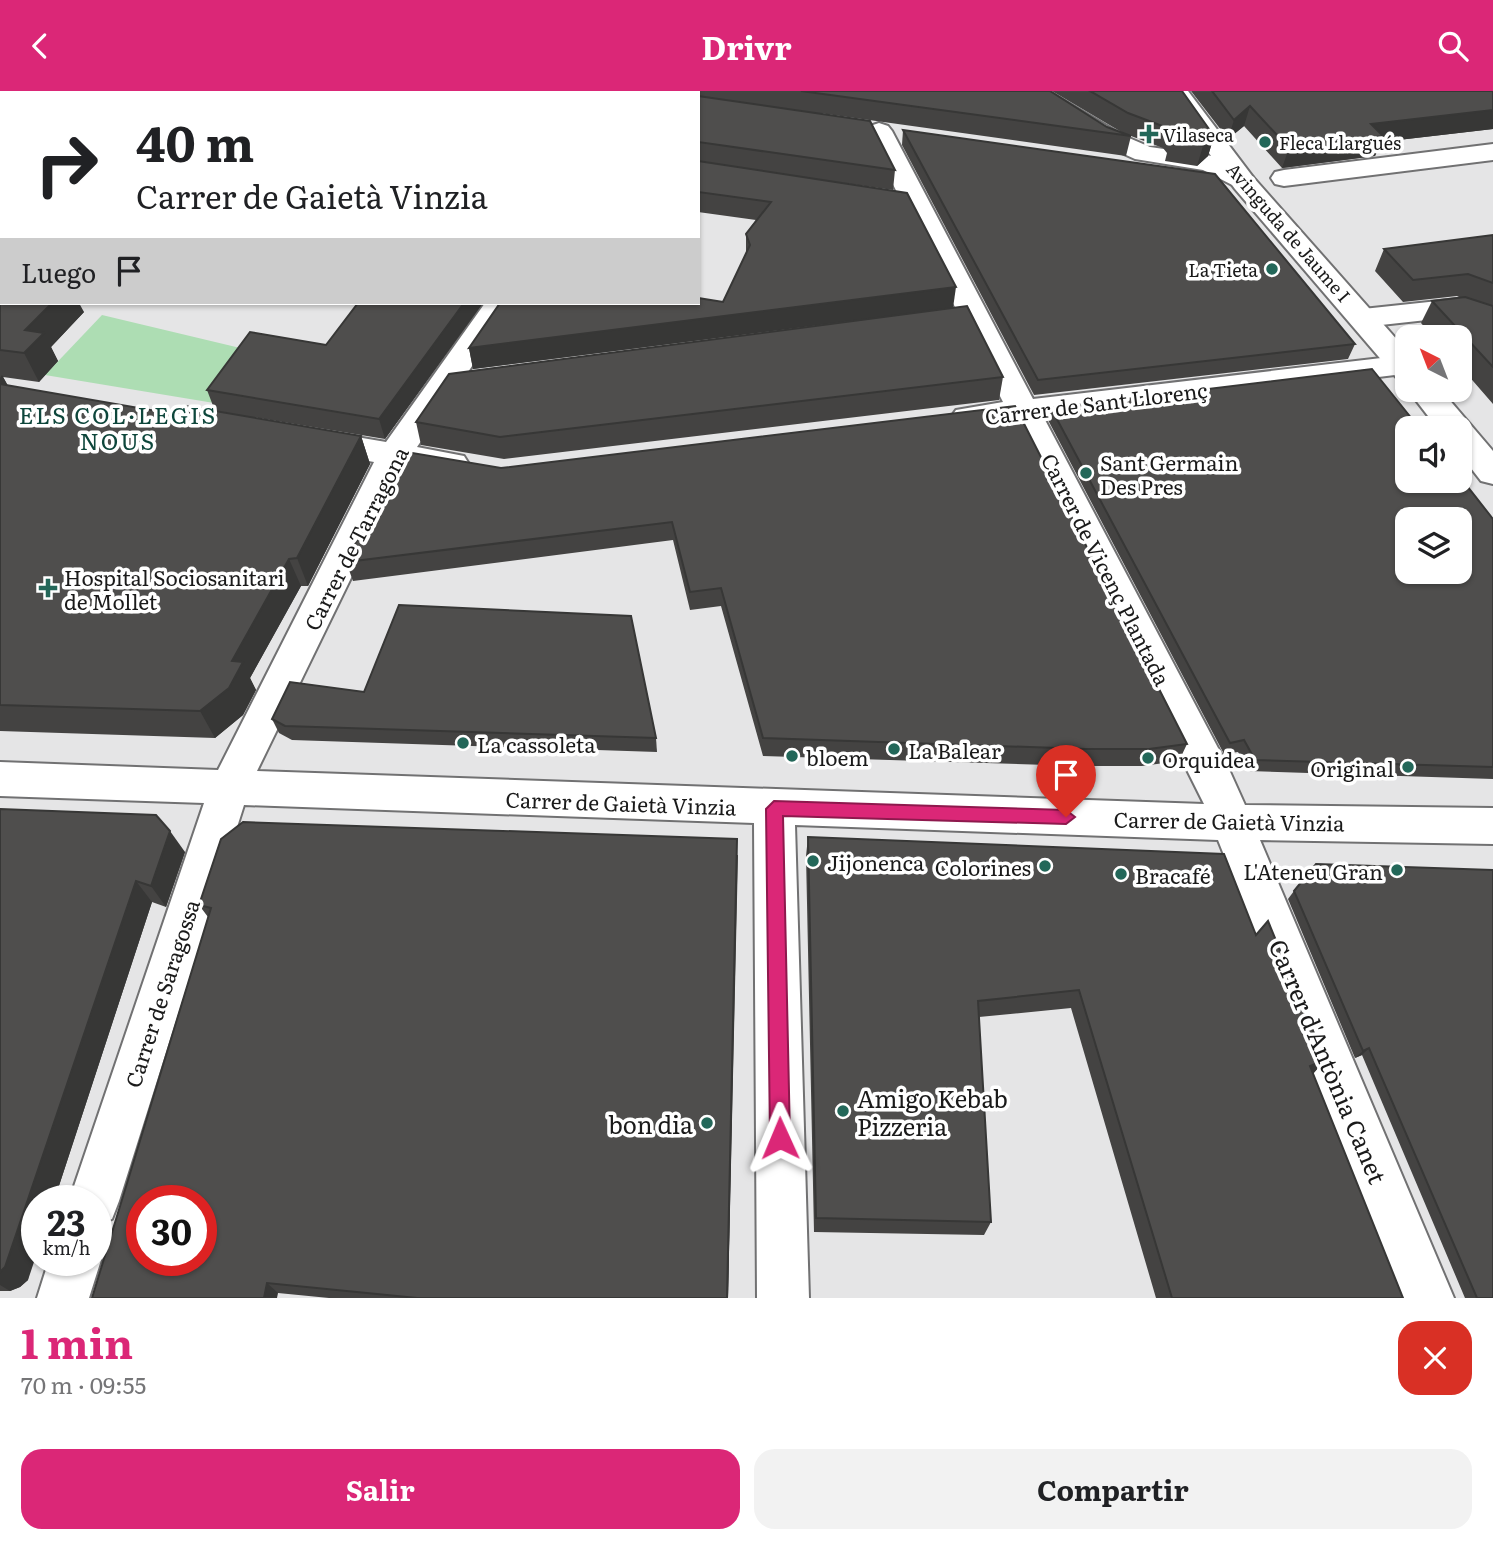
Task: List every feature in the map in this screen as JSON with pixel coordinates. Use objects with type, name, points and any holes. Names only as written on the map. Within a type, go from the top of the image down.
[{"type":"street","points":[[1031,91],[1106,155],[1244,183]]},
{"type":"street","name":"Avinguda de Jaume I","points":[[1176,91],[1244,183],[1395,355]]},
{"type":"street","name":"Carrer de Vicenç Plantada","points":[[879,131],[903,202],[976,316],[1213,777],[1231,823]]},
{"type":"street","points":[[1284,178],[1493,152]]},
{"type":"street","name":"Carrer de Tarragona","points":[[230,786],[395,454],[446,385],[499,305]]},
{"type":"street","points":[[1363,318],[1457,308],[1493,322]]},
{"type":"street","points":[[942,321],[976,316]]},
{"type":"street","name":"Carrer de Sant Llorenç","points":[[933,421],[1395,368]]},
{"type":"street","points":[[446,385],[482,380]]},
{"type":"street","points":[[285,436],[478,468]]},
{"type":"street","points":[[1472,448],[1493,473]]},
{"type":"street","name":"Carrer de Gaietà Vinzia","points":[[0,779],[774,809],[1231,823],[1308,821],[1493,826]]},
{"type":"street","name":"Carrer de Saragossa","points":[[99,1185],[230,786]]},
{"type":"street","points":[[774,809],[783,1298]]},
{"type":"street","name":"Carrer d'Antònia Canet","points":[[1231,823],[1428,1298]]},
{"type":"street","points":[[63,1298],[70,1276]]},
{"type":"green space","points":[[102,315],[257,352],[220,404],[45,375]]},
{"type":"building","points":[[801,91],[1050,91],[1107,127],[1131,136]]},
{"type":"building","points":[[1090,91],[1182,91],[1214,136],[1203,146],[1170,141],[1174,135],[1168,128],[1128,113]]},
{"type":"building","points":[[1212,91],[1492,91],[1493,110],[1371,124],[1383,136],[1289,148],[1250,106],[1234,120]]},
{"type":"building","points":[[700,96],[870,121],[895,170],[700,142]]},
{"type":"building","points":[[903,130],[1215,174],[1355,344],[1038,380]]},
{"type":"building","points":[[700,161],[907,193],[956,287],[469,348],[499,305],[700,305],[700,298],[723,302],[750,245],[746,234],[771,202],[700,192]]},
{"type":"building","points":[[1493,235],[1493,283],[1468,274],[1413,280],[1384,249]]},
{"type":"building","points":[[1465,297],[1493,306],[1493,367],[1472,344],[1472,325],[1454,325],[1432,301]]},
{"type":"building","points":[[0,305],[50,305],[25,330],[44,333],[24,353],[0,350]]},
{"type":"building","points":[[356,305],[463,305],[379,419],[207,390],[250,332],[326,345]]},
{"type":"building","points":[[967,306],[1003,377],[500,437],[416,422],[449,374]]},
{"type":"building","points":[[1372,369],[1395,398],[1395,403],[1399,403],[1410,416],[1395,416],[1395,493],[1472,492],[1493,519],[1493,767],[1255,760],[1244,740],[1230,743],[1051,408]]},
{"type":"building","points":[[0,384],[179,415],[186,406],[361,436],[297,558],[289,559],[232,661],[243,662],[229,688],[200,711],[0,705]]},
{"type":"building","points":[[1015,406],[1187,744],[1149,749],[1086,749],[763,738],[721,588],[690,592],[672,522],[346,562],[401,451],[501,468]]},
{"type":"building","points":[[399,605],[631,616],[656,738],[285,726],[272,719],[290,682],[364,692]]},
{"type":"building","points":[[0,809],[156,815],[170,831],[151,886],[136,881],[33,1185],[21,1185],[21,1220],[5,1267],[0,1272]]},
{"type":"building","points":[[243,822],[737,839],[727,1298],[417,1298],[267,1283],[264,1298],[92,1298],[99,1276],[112,1276],[112,1232],[126,1187],[126,1276],[217,1276],[217,1185],[126,1185],[211,908],[199,905],[221,839]]},
{"type":"building","points":[[808,837],[1224,854],[1256,935],[1268,921],[1325,1060],[1310,1066],[1403,1298],[1172,1298],[1079,990],[978,1001],[991,1222],[816,1218]]},
{"type":"building","points":[[1316,864],[1493,870],[1493,1298],[1477,1298],[1369,1048],[1363,1051],[1294,891]]},
{"type":"place","name":"Vilaseca","points":[[1149,134]]},
{"type":"place","name":"Fleca Llargués","points":[[1265,142]]},
{"type":"place","name":"La Tieta","points":[[1272,269]]},
{"type":"place","name":"Sant Germain Des Pres","points":[[1086,473]]},
{"type":"place","name":"Hospital Sociosanitari de Mollet","points":[[48,588]]},
{"type":"place","name":"La cassoleta","points":[[463,743]]},
{"type":"place","name":"La Balear","points":[[894,749]]},
{"type":"place","name":"bloem","points":[[792,756]]},
{"type":"place","name":"Orquidea","points":[[1148,758]]},
{"type":"place","name":"Original","points":[[1408,767]]},
{"type":"place","name":"Jijonenca","points":[[813,861]]},
{"type":"place","name":"Colorines","points":[[1045,866]]},
{"type":"place","name":"L'Ateneu Gran","points":[[1397,870]]},
{"type":"place","name":"Bracafé","points":[[1121,874]]},
{"type":"place","name":"Amigo Kebab Pizzeria","points":[[843,1111]]},
{"type":"place","name":"bon dia","points":[[707,1123]]},
{"type":"district","name":"ELS COL·LEGIS NOUS","points":[[118,427]]},
{"type":"route","points":[[780,1138],[774,809],[1066,817]]}]
